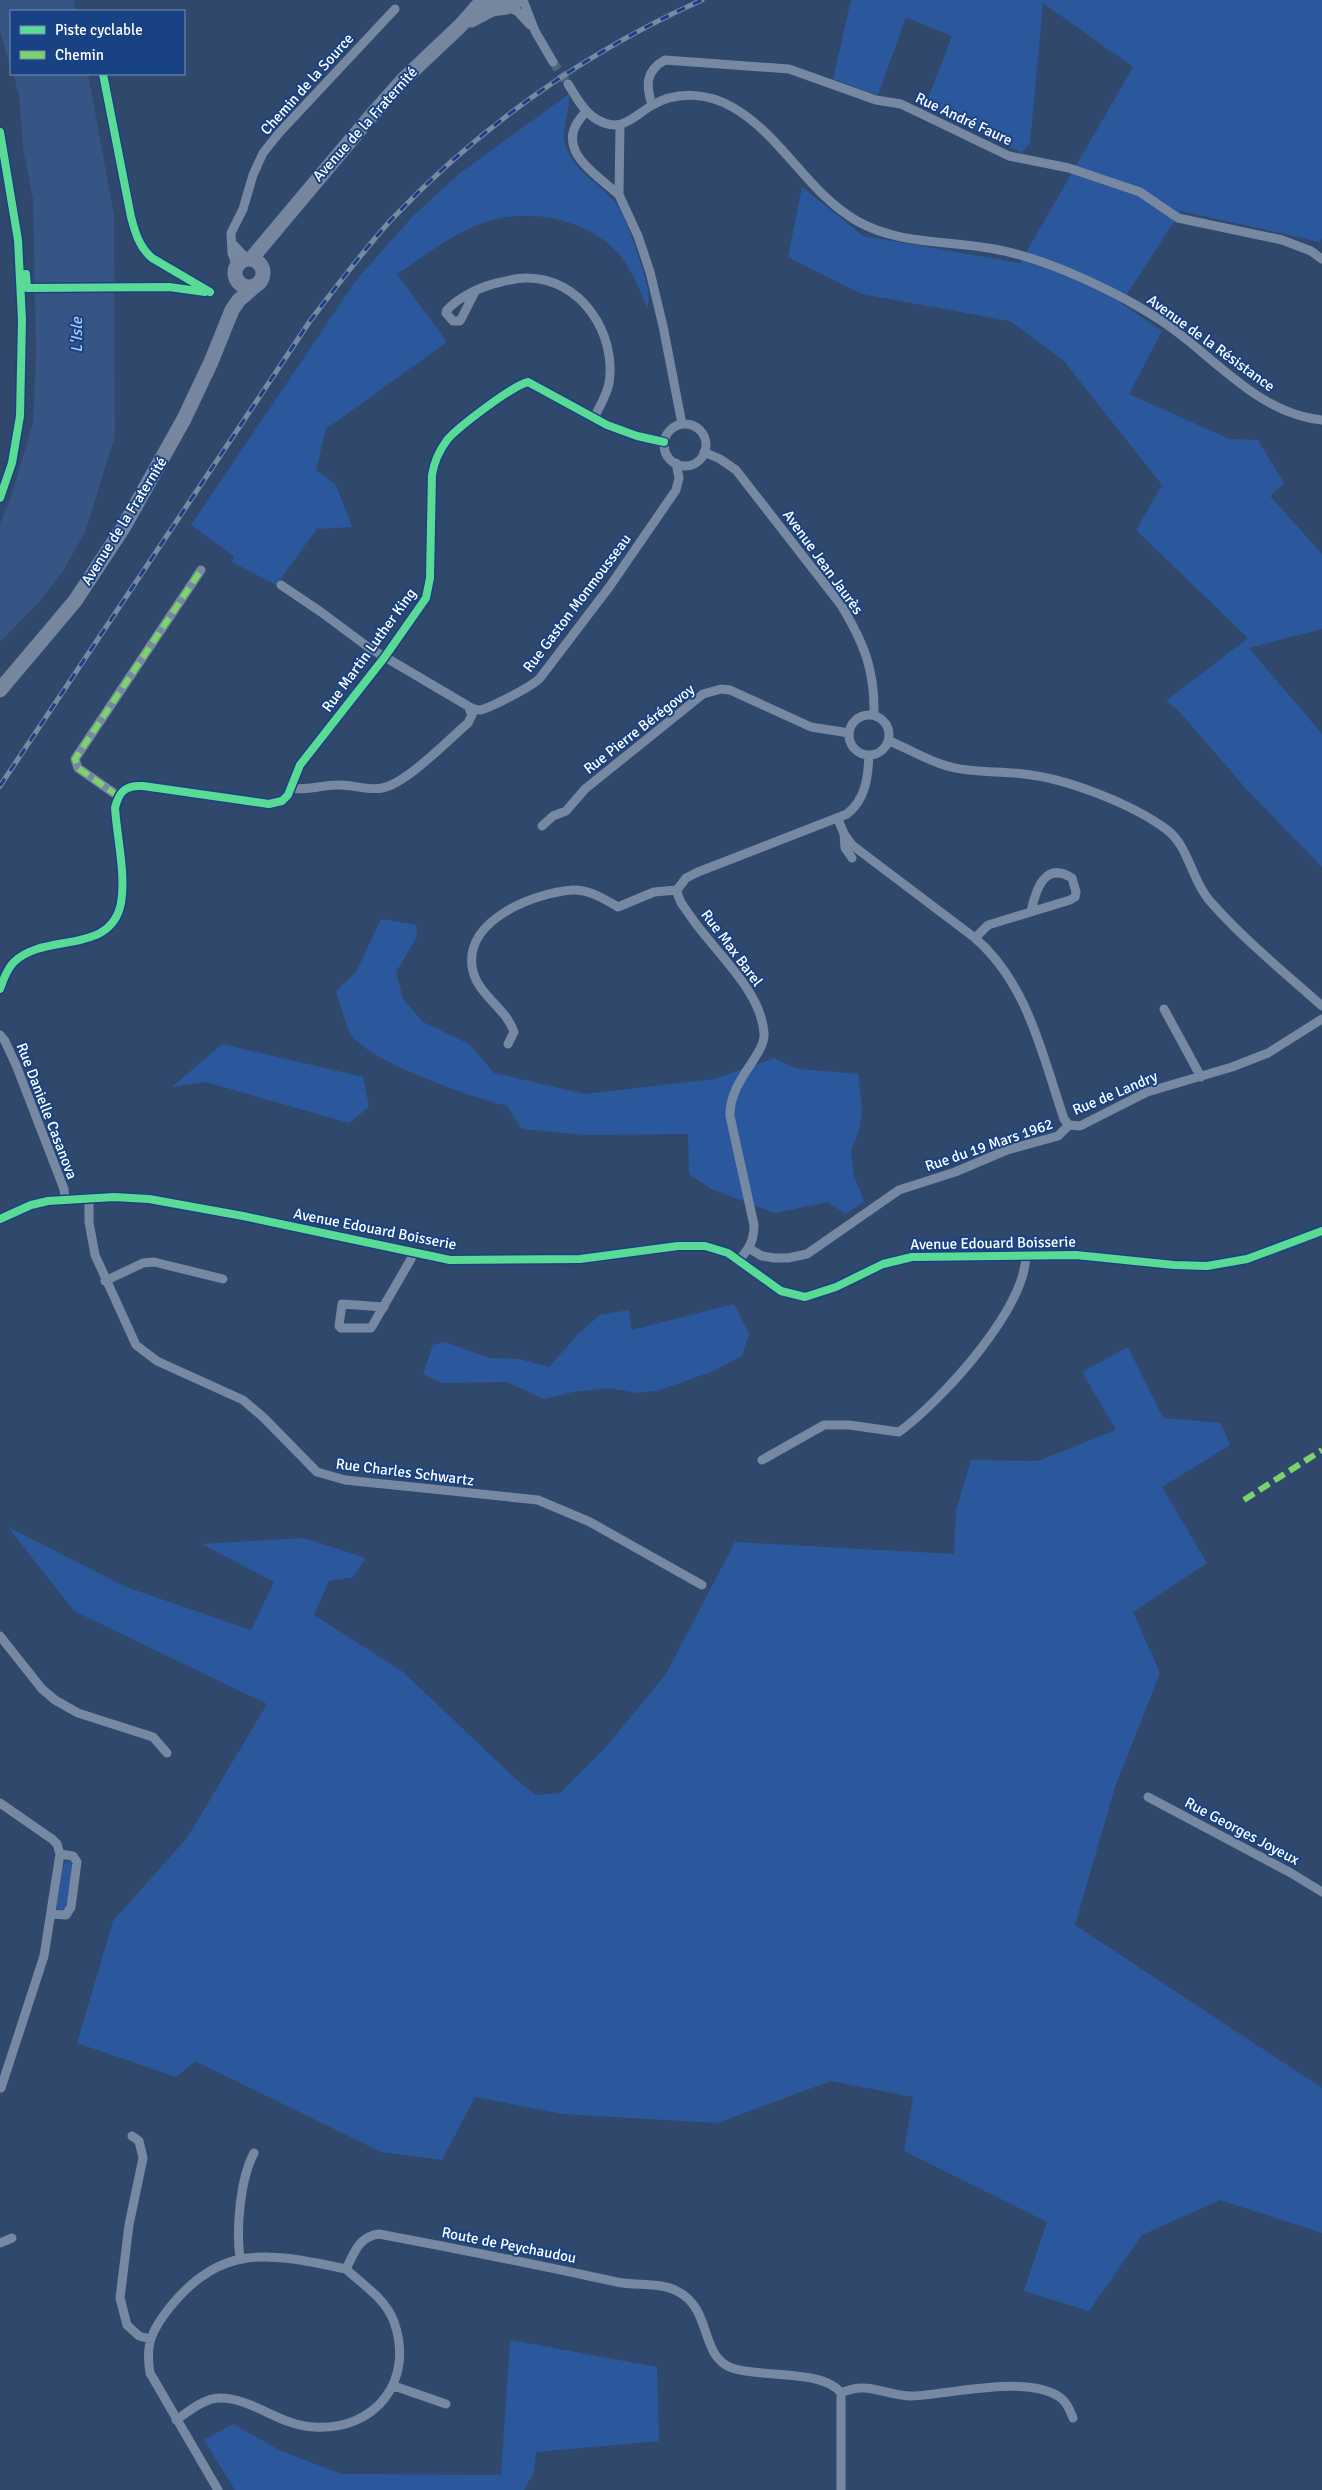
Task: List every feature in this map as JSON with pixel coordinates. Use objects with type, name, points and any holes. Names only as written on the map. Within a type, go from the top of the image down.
[{"type":"main road","points":[[461,25],[483,0]]},
{"type":"main road","points":[[461,25],[506,2]]},
{"type":"main road","name":"Avenue de la Fraternité","points":[[0,690],[75,601],[123,528],[184,419],[222,335],[247,266],[333,159],[403,80],[461,25]]},
{"type":"main road","points":[[232,310],[239,300],[256,285],[247,286],[247,266]]},
{"type":"street","points":[[523,0],[535,31],[553,62]]},
{"type":"street","points":[[506,2],[535,31]]},
{"type":"street","name":"Chemin de la Source","points":[[247,266],[231,241],[231,233],[243,209],[253,175],[263,154],[279,133],[395,9]]},
{"type":"street","name":"Rue André Faure","points":[[652,106],[647,88],[647,79],[654,67],[665,60],[789,69],[876,100],[901,104],[1009,156],[1069,168],[1140,192],[1178,218],[1282,240],[1311,251],[1322,259]]},
{"type":"street","points":[[568,84],[587,112],[604,123],[620,125],[619,195]]},
{"type":"street","name":"Avenue de la Résistance","points":[[620,125],[652,106],[676,97],[700,95],[721,100],[745,114],[760,127],[826,197],[859,222],[876,230],[922,241],[995,249],[1035,260],[1080,278],[1126,300],[1177,332],[1224,372],[1266,400],[1307,418],[1322,420]]},
{"type":"street","points":[[587,112],[574,130],[573,146],[587,168],[619,195],[638,236],[650,272],[663,326],[682,424]]},
{"type":"street","points":[[476,290],[498,282],[529,278],[551,282],[584,303],[604,334],[610,370],[608,385],[594,418]]},
{"type":"street","name":"Rue Martin Luther King","points":[[291,788],[300,765],[384,658],[426,598],[430,578],[432,475],[437,456],[449,438],[516,387],[528,382],[594,418],[629,433],[664,442]]},
{"type":"street","points":[[682,424],[694,426],[703,434],[706,446],[701,458],[689,465],[676,464],[666,454],[664,442],[670,430],[682,424]]},
{"type":"street","name":"Avenue Jean Jaurès","points":[[704,452],[720,459],[736,470],[841,605],[869,662],[873,679],[874,715]]},
{"type":"street","name":"Rue Gaston Monmousseau","points":[[468,706],[476,710],[487,708],[534,685],[610,586],[676,490],[679,478],[676,464]]},
{"type":"street","points":[[118,796],[78,768],[75,759],[201,570]]},
{"type":"street","points":[[0,989],[9,970],[24,955],[48,946],[92,938],[107,928],[119,913],[122,893],[115,808],[118,796],[127,787],[143,786],[269,804],[282,801],[291,788],[305,790],[344,784],[369,788],[389,786],[407,776],[468,724],[472,715],[468,706],[384,658],[281,585]]},
{"type":"street","name":"Rue Pierre Bérégovoy","points":[[542,826],[553,816],[566,811],[585,789],[703,694],[721,689],[730,690],[811,727],[849,733]]},
{"type":"street","points":[[874,715],[886,723],[889,732],[888,741],[879,753],[869,755],[854,748],[849,733],[855,720],[860,716],[874,715]]},
{"type":"street","points":[[888,741],[952,768],[1024,774],[1065,781],[1158,823],[1175,837],[1200,889],[1208,899],[1252,944],[1322,1006]]},
{"type":"street","points":[[508,1044],[514,1032],[512,1026],[487,997],[478,983],[472,966],[475,941],[486,926],[508,910],[546,896],[573,890],[588,892],[618,907],[654,892],[677,890],[686,878],[698,872],[838,819],[854,808],[860,800],[866,779],[869,755]]},
{"type":"street","name":"Rue du 19 Mars 1962","points":[[750,1248],[762,1256],[774,1258],[788,1258],[807,1254],[899,1190],[954,1172],[1007,1150],[1058,1136],[1069,1125],[1064,1119],[1031,1018],[1023,1000],[992,952],[852,845],[844,834],[838,819]]},
{"type":"street","points":[[844,834],[845,848],[852,858]]},
{"type":"street","points":[[975,938],[988,925],[1075,897],[1076,892],[1072,878],[1061,872],[1053,872],[1046,876],[1034,900],[1031,911]]},
{"type":"street","name":"Rue Max Barel","points":[[677,890],[679,900],[702,934],[747,989],[763,1024],[763,1043],[734,1089],[730,1108],[754,1225],[754,1236],[750,1248]]},
{"type":"street","points":[[1164,1009],[1201,1077]]},
{"type":"street","name":"Rue de Landry","points":[[1069,1125],[1080,1126],[1147,1092],[1201,1077],[1268,1053],[1322,1019]]},
{"type":"street","name":"Rue Danielle Casanova","points":[[0,1035],[5,1041],[16,1066],[64,1190],[65,1198]]},
{"type":"street","name":"Avenue Edouard Boisserie","points":[[0,1219],[32,1205],[65,1198],[149,1199],[450,1260],[580,1258],[693,1245],[715,1248],[738,1261],[781,1291],[805,1297],[836,1286],[883,1264],[912,1257],[1076,1255],[1174,1265],[1207,1266],[1247,1259],[1322,1231]]},
{"type":"street","name":"Rue Charles Schwartz","points":[[89,1198],[90,1230],[95,1255],[105,1281],[136,1345],[157,1361],[242,1400],[264,1417],[295,1452],[322,1475],[345,1480],[544,1502],[590,1522],[702,1585]]},
{"type":"street","points":[[738,1261],[750,1248]]},
{"type":"street","points":[[384,1307],[342,1304],[338,1326],[368,1330],[384,1307],[413,1252]]},
{"type":"street","points":[[762,1460],[824,1425],[849,1425],[900,1432],[955,1381],[989,1336],[1012,1301],[1022,1279],[1026,1255]]},
{"type":"street","points":[[105,1281],[144,1263],[154,1262],[223,1279]]},
{"type":"street","points":[[0,1636],[42,1689],[55,1700],[78,1713],[153,1737],[167,1753]]},
{"type":"street","name":"Rue Georges Joyeux","points":[[1148,1797],[1291,1872],[1322,1892]]},
{"type":"street","points":[[0,1803],[52,1839],[57,1844],[60,1854],[44,1956],[1,2088]]},
{"type":"street","points":[[51,1914],[66,1915],[71,1907],[78,1862],[73,1856],[60,1854]]},
{"type":"street","points":[[132,2136],[139,2141],[143,2158],[129,2225],[120,2298],[127,2325],[138,2336],[150,2339]]},
{"type":"street","points":[[240,2258],[239,2239],[244,2178],[246,2167],[254,2152]]},
{"type":"street","name":"Route de Peychaudou","points":[[346,2269],[363,2239],[379,2234],[474,2251],[625,2284],[671,2289],[686,2297],[698,2310],[713,2352],[724,2364],[744,2371],[823,2380],[837,2387],[841,2392]]},
{"type":"street","points":[[0,2243],[12,2238]]},
{"type":"street","points":[[176,2420],[202,2402],[216,2398],[230,2398],[296,2424],[314,2428],[333,2426],[366,2416],[379,2406],[394,2386],[399,2349],[394,2321],[387,2308],[346,2269],[267,2256],[240,2258],[219,2266],[193,2282],[161,2320],[150,2339],[148,2352],[150,2373],[176,2420],[218,2490]]},
{"type":"street","points":[[394,2386],[446,2404]]},
{"type":"street","points":[[840,2490],[841,2392],[859,2387],[908,2396],[994,2387],[1029,2388],[1056,2394],[1068,2407],[1073,2418]]},
{"type":"shaded area","points":[[851,0],[1322,0],[1322,238],[1320,242],[1181,211],[1121,303],[1162,331],[1129,394],[1229,439],[1258,440],[1284,483],[1270,496],[1322,554],[1322,629],[1249,648],[1322,734],[1322,867],[1249,792],[1177,709],[1166,701],[1248,638],[1136,530],[1162,485],[1064,361],[1010,321],[862,294],[788,257],[802,187],[863,236],[1020,263],[1133,67],[1043,3],[1030,143],[1022,153],[925,106],[952,36],[906,17],[878,95],[833,79]]},
{"type":"shaded area","points":[[569,94],[564,135],[566,147],[570,156],[581,170],[620,209],[646,281],[648,308],[620,255],[599,237],[582,227],[544,217],[505,217],[468,229],[450,239],[397,274],[447,342],[326,429],[316,470],[336,485],[352,527],[317,529],[276,585],[232,562],[234,556],[191,525],[357,279],[413,216],[460,173]]},
{"type":"shaded area","points":[[381,919],[416,925],[417,937],[396,972],[403,999],[423,1022],[469,1044],[494,1073],[585,1094],[714,1079],[774,1058],[798,1069],[858,1074],[862,1109],[859,1131],[851,1150],[854,1176],[864,1201],[846,1214],[828,1202],[775,1213],[711,1189],[689,1174],[688,1134],[585,1135],[522,1129],[507,1106],[425,1078],[381,1058],[364,1047],[350,1033],[336,991],[356,972]]},
{"type":"shaded area","points":[[222,1044],[363,1077],[369,1107],[349,1123],[206,1082],[172,1087]]},
{"type":"shaded area","points":[[734,1304],[749,1334],[742,1356],[711,1372],[660,1390],[638,1393],[609,1388],[573,1392],[544,1399],[507,1382],[442,1383],[423,1374],[433,1345],[445,1342],[490,1358],[519,1359],[549,1367],[578,1334],[600,1315],[629,1310],[632,1330]]},
{"type":"shaded area","points":[[1128,1347],[1163,1418],[1221,1423],[1230,1445],[1162,1487],[1207,1563],[1133,1612],[1160,1673],[1115,1787],[1075,1925],[1322,2088],[1322,2233],[1220,2200],[1142,2235],[1089,2311],[1024,2291],[1047,2222],[904,2151],[913,2097],[831,2081],[717,2123],[563,2114],[475,2097],[442,2160],[381,2152],[195,2061],[176,2077],[77,2043],[113,1921],[187,1838],[267,1704],[74,1611],[8,1527],[126,1587],[251,1630],[274,1582],[202,1544],[304,1538],[366,1558],[353,1577],[329,1581],[314,1615],[403,1672],[519,1782],[536,1795],[560,1793],[605,1748],[666,1674],[735,1542],[954,1554],[956,1511],[971,1460],[1038,1461],[1116,1430],[1082,1372]]},
{"type":"shaded area","points":[[69,1861],[73,1865],[66,1908],[61,1911],[56,1908],[63,1868],[65,1862]]},
{"type":"shaded area","points":[[510,2340],[657,2367],[659,2441],[536,2452],[534,2472],[524,2490],[235,2490],[204,2440],[233,2424],[281,2451],[342,2474],[501,2475]]},
{"type":"water","points":[[0,0],[74,0],[76,10],[10,10],[10,66],[0,30]]},
{"type":"water","name":"L'Isle","points":[[13,75],[88,75],[114,215],[115,436],[85,532],[63,571],[40,601],[0,642],[0,524],[11,497],[33,423],[36,355],[33,199],[23,148],[19,94]]},
{"type":"tunnel","points":[[553,62],[568,84]]},
{"type":"railway","points":[[0,786],[310,321],[359,257],[391,220],[461,153],[497,123],[536,95],[575,68],[616,44],[702,0]]},
{"type":"marked path","points":[[118,796],[78,768],[75,759],[201,570]]},
{"type":"marked path","points":[[1244,1500],[1322,1450]]},
{"type":"cycle path","points":[[103,75],[131,217],[138,239],[152,258],[210,292]]},
{"type":"cycle path","points":[[0,132],[18,240],[22,320],[20,416],[12,463],[0,498]]},
{"type":"cycle path","points":[[26,274],[27,288],[169,287],[205,292]]},
{"type":"cycle path","points":[[0,989],[5,975],[14,962],[27,953],[91,937],[104,930],[115,920],[121,903],[122,892],[121,856],[115,808],[124,790],[143,786],[269,804],[282,801],[288,795],[300,765],[384,658],[426,598],[430,578],[433,470],[444,444],[462,426],[498,399],[528,382],[607,425],[637,436],[664,442]]},
{"type":"cycle path","points":[[0,1219],[31,1205],[48,1201],[114,1197],[149,1199],[243,1216],[450,1260],[580,1259],[678,1246],[705,1246],[728,1253],[781,1291],[805,1297],[836,1287],[883,1264],[912,1257],[1076,1255],[1174,1265],[1207,1266],[1247,1259],[1322,1231]]}]
